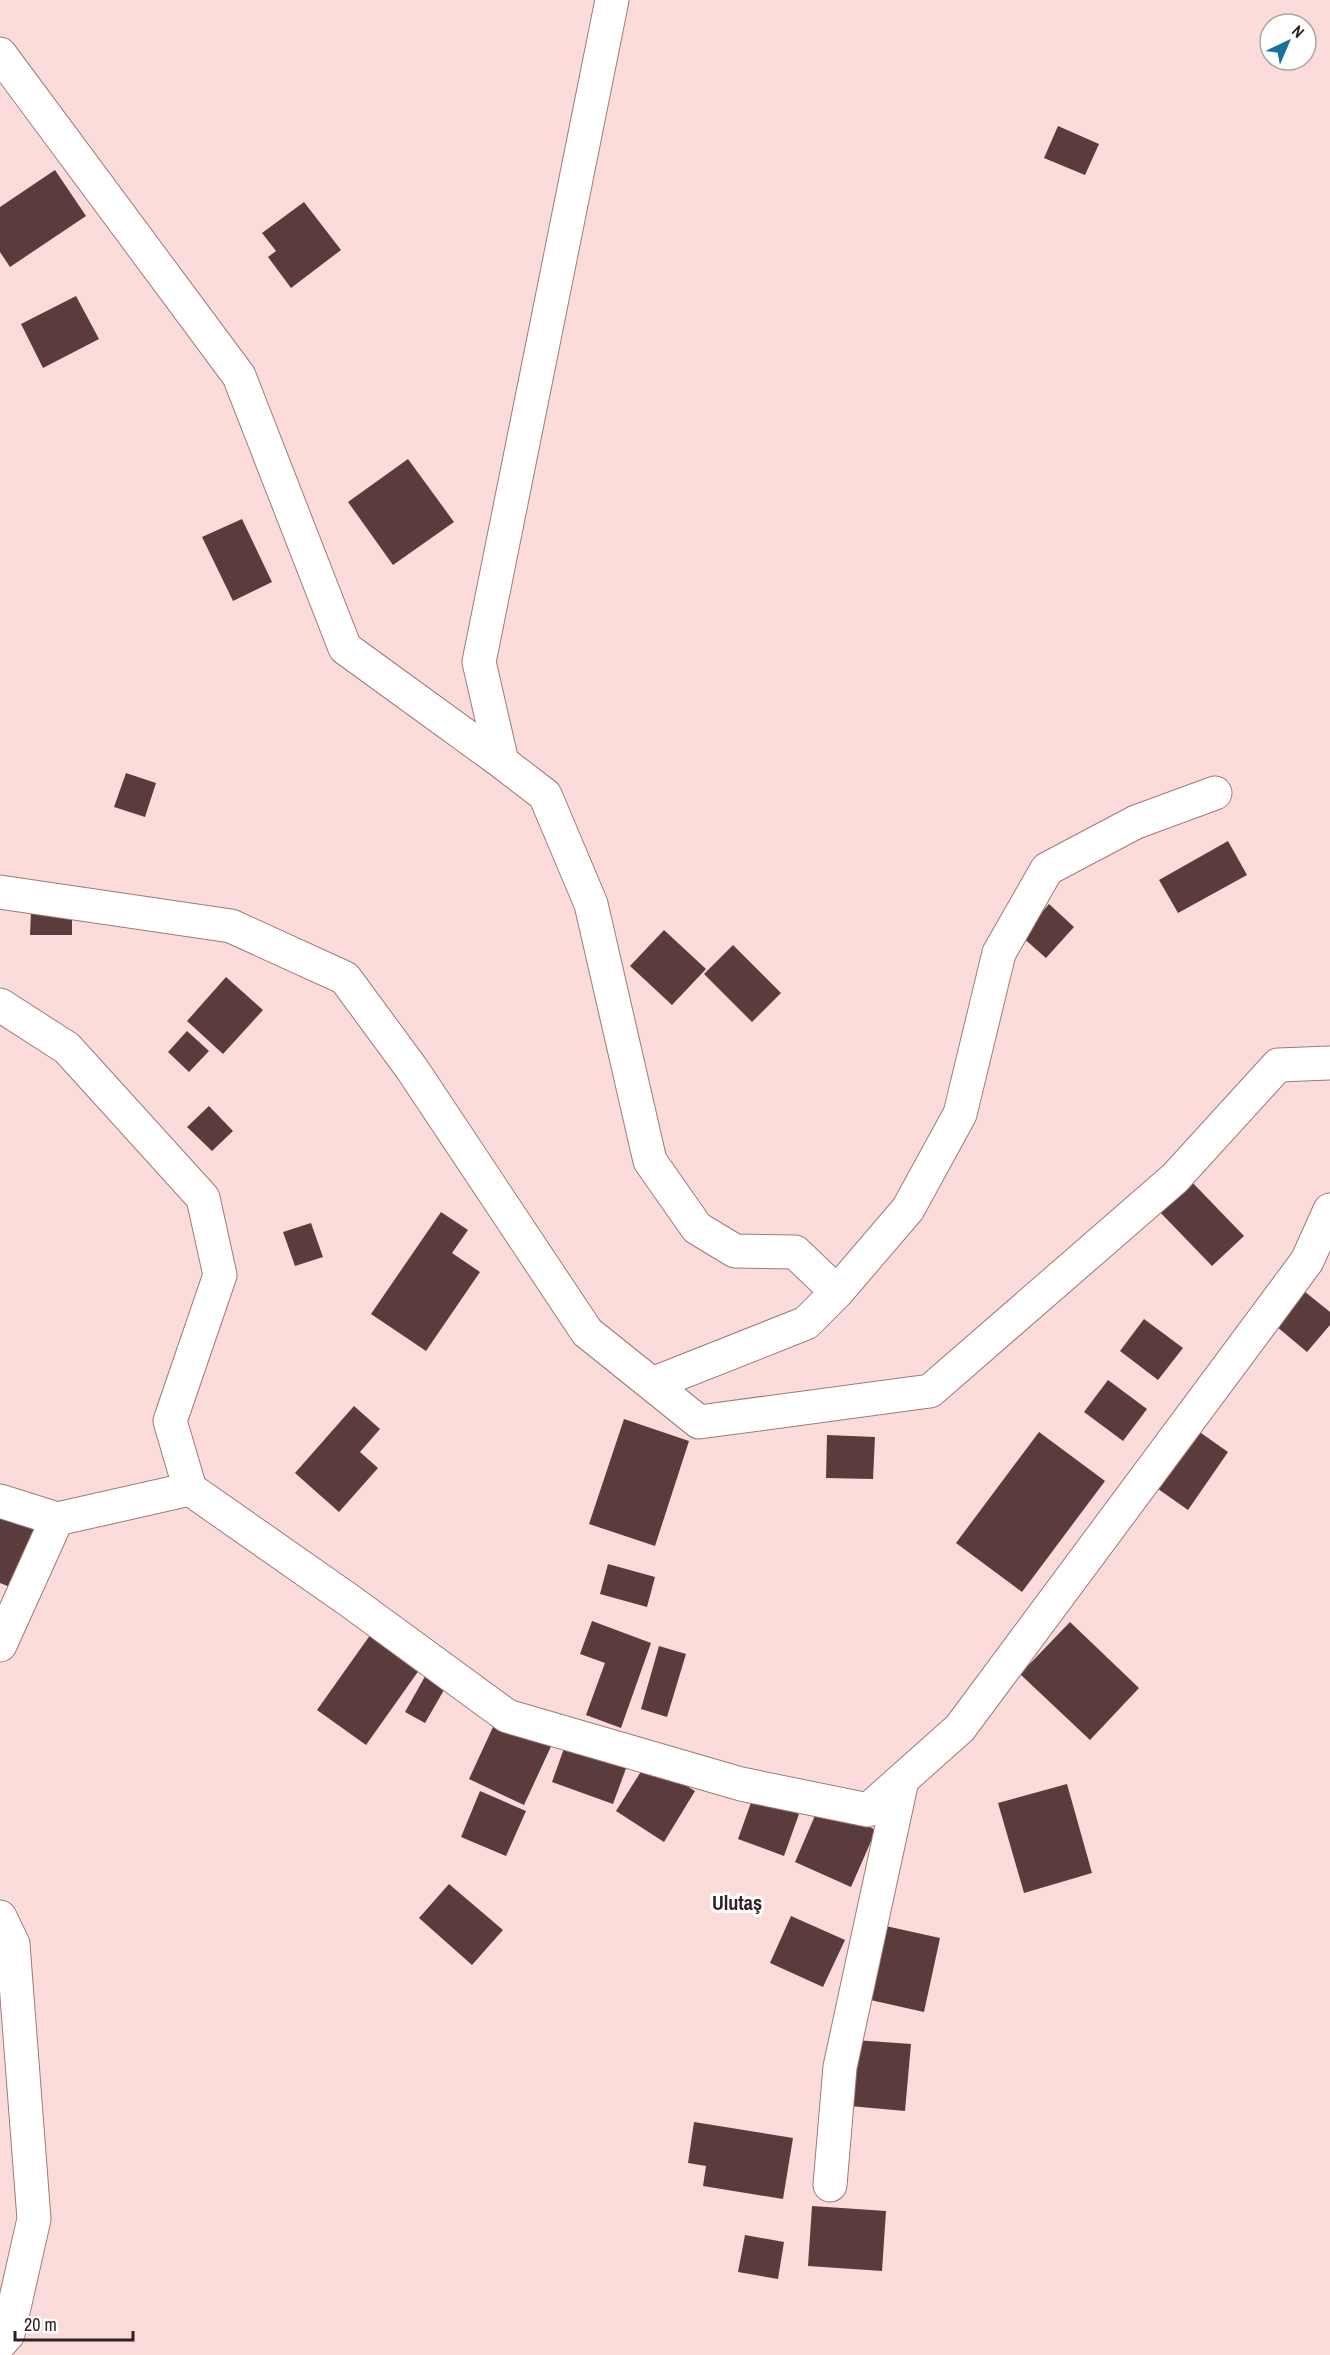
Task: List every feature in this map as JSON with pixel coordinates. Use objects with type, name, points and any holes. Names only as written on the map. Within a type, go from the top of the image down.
[{"type":"street","points":[[502,762],[479,662],[612,0]]},
{"type":"street","points":[[0,54],[239,376],[345,648],[545,795],[591,904],[650,1161],[697,1228],[735,1251],[795,1252],[837,1292]]},
{"type":"street","points":[[652,1384],[806,1323],[837,1292],[908,1209],[960,1114],[999,953],[1047,869],[1136,822],[1215,793]]},
{"type":"street","points":[[0,891],[231,926],[345,978],[412,1069],[587,1332],[699,1422],[930,1391],[1175,1178],[1278,1065],[1330,1063]]},
{"type":"street","points":[[0,1005],[67,1048],[203,1198],[220,1275],[170,1421],[190,1489],[350,1601],[507,1716],[741,1784],[868,1810],[960,1728],[1307,1261],[1330,1210]]},
{"type":"street","points":[[0,1502],[57,1519],[190,1489]]},
{"type":"street","points":[[0,1645],[57,1519]]},
{"type":"street","points":[[830,2185],[840,2067],[902,1780]]},
{"type":"street","points":[[0,1917],[13,1944],[34,2219],[8,2334],[0,2343]]},
{"type":"building","points":[[1058,126],[1099,144],[1085,175],[1044,158]]},
{"type":"building","points":[[55,170],[86,216],[10,267],[0,252],[0,207]]},
{"type":"building","points":[[304,202],[341,250],[291,288],[268,257],[276,251],[262,233]]},
{"type":"building","points":[[76,296],[99,339],[43,368],[21,324]]},
{"type":"building","points":[[408,459],[454,522],[393,565],[348,502]]},
{"type":"building","points":[[242,519],[272,582],[233,601],[202,537]]},
{"type":"building","points":[[126,773],[156,783],[145,817],[114,807]]},
{"type":"building","points":[[1228,841],[1247,875],[1178,913],[1159,880]]},
{"type":"building","points":[[1049,904],[1074,927],[1046,958],[1021,936]]},
{"type":"building","points":[[31,911],[72,912],[72,935],[30,935]]},
{"type":"building","points":[[664,930],[706,969],[672,1005],[630,966]]},
{"type":"building","points":[[733,945],[781,993],[752,1022],[704,974]]},
{"type":"building","points":[[226,977],[263,1010],[223,1054],[187,1021]]},
{"type":"building","points":[[187,1031],[209,1051],[189,1072],[168,1052]]},
{"type":"building","points":[[209,1106],[233,1131],[212,1151],[187,1127]]},
{"type":"building","points":[[1189,1179],[1244,1236],[1212,1266],[1157,1209]]},
{"type":"building","points":[[441,1212],[468,1230],[452,1253],[480,1272],[426,1351],[371,1314]]},
{"type":"building","points":[[311,1223],[323,1257],[295,1266],[283,1232]]},
{"type":"building","points":[[1299,1287],[1330,1312],[1330,1325],[1307,1352],[1270,1321]]},
{"type":"building","points":[[1144,1319],[1183,1348],[1158,1380],[1120,1351]]},
{"type":"building","points":[[1108,1380],[1147,1409],[1123,1441],[1084,1412]]},
{"type":"building","points":[[354,1406],[380,1429],[360,1452],[378,1468],[339,1512],[295,1473]]},
{"type":"building","points":[[624,1419],[689,1441],[655,1546],[589,1524]]},
{"type":"building","points":[[1191,1426],[1228,1452],[1188,1510],[1151,1484]]},
{"type":"building","points":[[1039,1432],[1105,1481],[1022,1592],[956,1543]]},
{"type":"building","points":[[827,1435],[875,1437],[873,1479],[826,1478]]},
{"type":"building","points":[[0,1513],[39,1529],[15,1589],[0,1583]]},
{"type":"building","points":[[608,1564],[655,1577],[647,1607],[600,1594]]},
{"type":"building","points":[[592,1621],[651,1643],[621,1728],[586,1715],[605,1663],[580,1654]]},
{"type":"building","points":[[1070,1622],[1139,1688],[1090,1740],[1020,1674]]},
{"type":"building","points":[[373,1631],[422,1666],[366,1745],[317,1710]]},
{"type":"building","points":[[659,1646],[686,1654],[667,1717],[641,1709]]},
{"type":"building","points":[[428,1671],[448,1683],[425,1723],[405,1712]]},
{"type":"building","points":[[499,1714],[554,1740],[524,1805],[469,1779]]},
{"type":"building","points":[[567,1740],[628,1763],[613,1804],[552,1782]]},
{"type":"building","points":[[647,1762],[695,1791],[664,1842],[616,1811]]},
{"type":"building","points":[[1067,1784],[1092,1873],[1024,1893],[998,1803]]},
{"type":"building","points":[[480,1791],[526,1811],[506,1856],[461,1837]]},
{"type":"building","points":[[753,1797],[799,1814],[784,1856],[738,1839]]},
{"type":"building","points":[[820,1804],[876,1830],[851,1887],[795,1862]]},
{"type":"building","points":[[449,1884],[503,1930],[472,1965],[419,1918]]},
{"type":"building","points":[[791,1916],[845,1940],[823,1987],[770,1963]]},
{"type":"building","points":[[872,1923],[940,1938],[924,2012],[857,1997]]},
{"type":"building","points":[[855,2040],[911,2044],[905,2111],[850,2106]]},
{"type":"building","points":[[694,2122],[793,2138],[783,2199],[703,2186],[706,2166],[688,2163]]},
{"type":"building","points":[[812,2206],[886,2211],[882,2271],[808,2266]]},
{"type":"building","points":[[745,2235],[784,2242],[778,2279],[738,2272]]},
{"type":"district","name":"Ulutaş","points":[[737,1903]]}]
